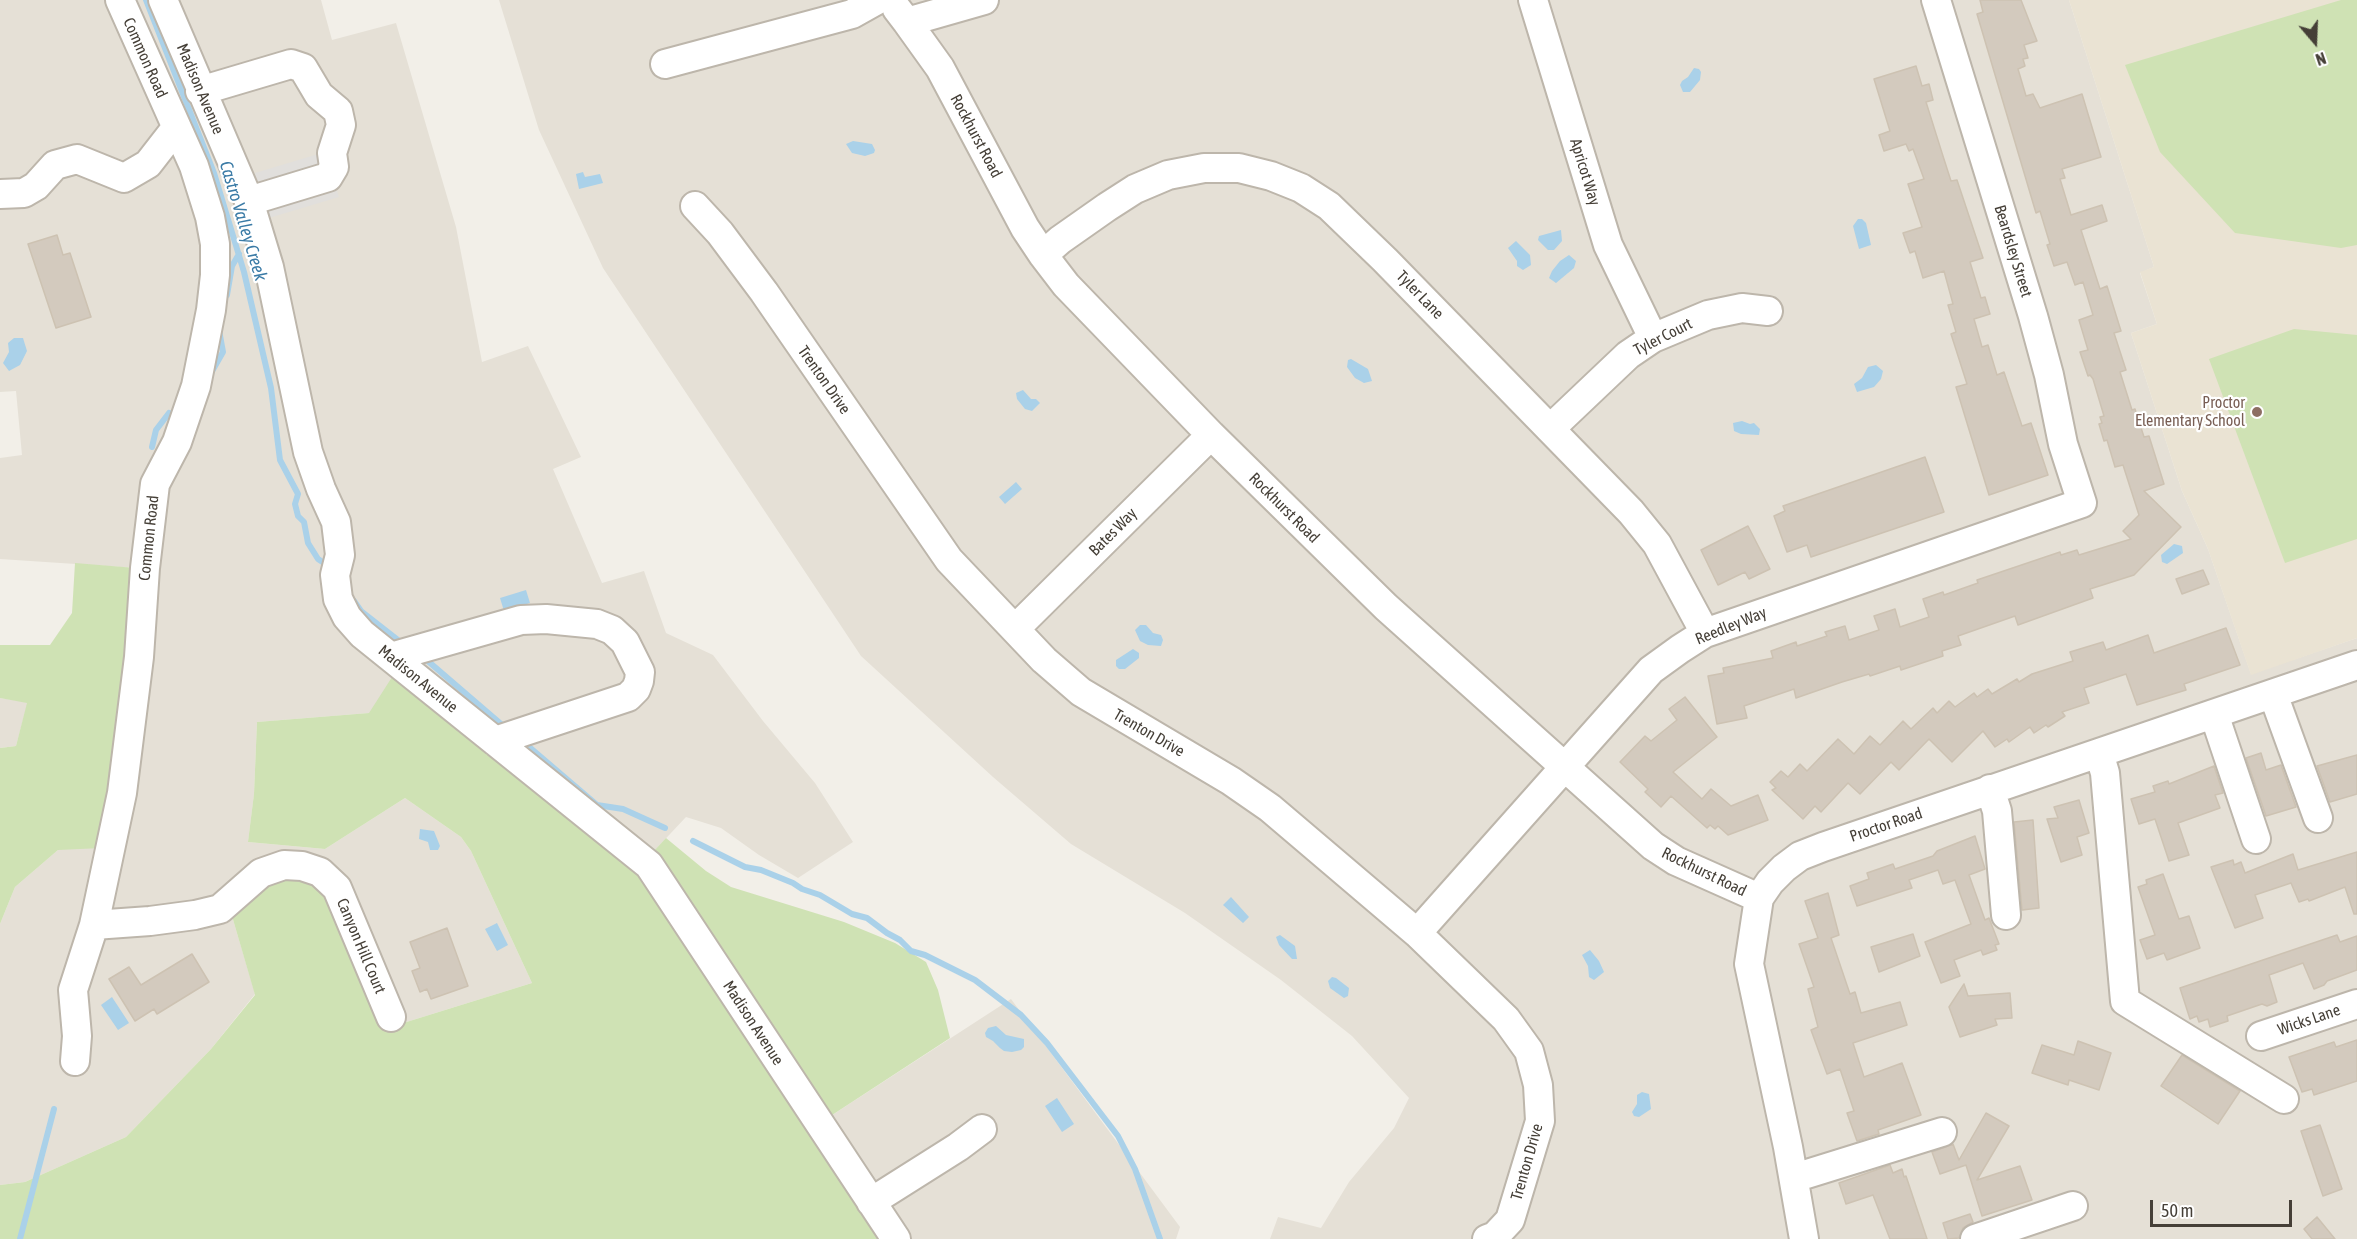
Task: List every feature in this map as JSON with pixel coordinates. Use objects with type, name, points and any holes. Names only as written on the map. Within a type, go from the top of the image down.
[{"type":"street","name":"Common Road","points":[[75,1061],[77,1036],[73,990],[93,925],[122,793],[139,657],[145,568],[155,483],[177,442],[196,386],[211,310],[215,275],[215,243],[210,217],[194,166],[120,0]]},
{"type":"street","name":"Madison Avenue","points":[[163,0],[249,201],[269,267],[308,452],[336,522],[340,555],[335,575],[338,599],[347,617],[362,634],[649,865],[896,1239]]},
{"type":"street","points":[[665,64],[852,14],[877,0]]},
{"type":"street","name":"Rockhurst Road","points":[[889,0],[908,22],[940,68],[1025,228],[1043,255],[1066,285],[1211,435],[1371,592],[1664,854],[1759,898]]},
{"type":"street","points":[[908,22],[984,0]]},
{"type":"street","name":"Apricot Way","points":[[1533,0],[1608,245],[1653,338]]},
{"type":"street","name":"Beardsley Street","points":[[1936,0],[2033,316],[2049,375],[2063,444],[2082,503]]},
{"type":"street","points":[[200,91],[291,64],[303,68],[319,96],[338,111],[341,125],[332,153],[334,167],[328,177],[249,201]]},
{"type":"street","points":[[0,194],[24,193],[36,186],[55,165],[77,159],[124,178],[148,164],[176,128]]},
{"type":"street","name":"Tyler Lane","points":[[1043,255],[1060,240],[1125,195],[1168,175],[1204,168],[1239,168],[1271,176],[1301,188],[1329,206],[1385,260],[1631,512],[1657,544],[1705,633]]},
{"type":"street","name":"Trenton Drive","points":[[695,206],[720,233],[764,292],[949,560],[1044,660],[1081,692],[1231,781],[1270,808],[1417,933],[1506,1019],[1529,1051],[1538,1085],[1540,1121],[1510,1220],[1495,1236],[1487,1239]]},
{"type":"street","name":"Tyler Court","points":[[1550,429],[1628,355],[1653,338],[1707,315],[1742,308],[1768,311]]},
{"type":"street","name":"Bates Way","points":[[1015,629],[1211,435]]},
{"type":"street","name":"Reedley Way","points":[[1417,933],[1651,670],[1705,633],[2082,503]]},
{"type":"street","points":[[391,657],[521,620],[546,619],[597,624],[612,630],[626,642],[640,672],[636,689],[628,697],[495,741]]},
{"type":"street","name":"Proctor Road","points":[[1804,1239],[1794,1178],[1749,964],[1759,898],[1777,875],[1800,856],[2357,665]]},
{"type":"street","points":[[2273,694],[2318,818]]},
{"type":"street","points":[[2214,714],[2256,839]]},
{"type":"street","points":[[2099,753],[2105,773],[2125,1000],[2284,1099]]},
{"type":"street","points":[[1990,789],[1997,811],[2006,915]]},
{"type":"street","name":"Canyon Hill Court","points":[[93,925],[150,921],[220,909],[261,873],[284,865],[302,866],[321,872],[337,888],[391,1017]]},
{"type":"street","name":"Wicks Lane","points":[[2262,1036],[2357,1004]]},
{"type":"street","points":[[871,1202],[982,1130]]},
{"type":"street","points":[[1794,1178],[1942,1132]]},
{"type":"street","points":[[1975,1239],[2073,1206]]},
{"type":"shaded area","points":[[0,0],[321,0],[332,40],[396,23],[456,227],[482,362],[528,346],[581,457],[553,469],[602,583],[644,571],[666,633],[713,655],[763,721],[815,783],[853,842],[798,878],[759,855],[721,828],[686,817],[639,867],[369,713],[257,722],[254,794],[248,842],[325,849],[405,798],[461,837],[471,851],[532,983],[384,1029],[323,888],[232,916],[255,994],[211,1049],[126,1137],[25,1182],[0,1185],[0,924],[15,887],[58,850],[136,568],[0,559],[0,458],[22,455],[16,391],[0,392]]},
{"type":"shaded area","points":[[499,0],[2069,0],[2154,267],[2140,273],[2157,324],[2131,333],[2182,491],[2208,549],[2251,674],[2357,638],[2357,1239],[1270,1239],[1278,1217],[1321,1228],[1349,1182],[1394,1128],[1409,1098],[1352,1036],[1281,980],[1185,913],[1071,844],[993,777],[861,656],[603,268],[539,130]]},
{"type":"shaded area","name":"Proctor Elementary School","points":[[2069,0],[2357,0],[2357,638],[2251,675],[2208,549],[2182,491],[2131,333],[2157,324],[2140,272],[2154,267]]},
{"type":"shaded area","points":[[325,152],[339,197],[269,218],[255,173]]},
{"type":"shaded area","points":[[0,698],[28,702],[16,746],[0,748]]},
{"type":"shaded area","points":[[1011,999],[1180,1227],[1176,1239],[904,1239],[826,1119]]},
{"type":"green space","points":[[2341,0],[2357,0],[2357,245],[2341,248],[2235,233],[2160,152],[2125,65]]},
{"type":"green space","points":[[2294,329],[2357,335],[2357,539],[2285,563],[2209,359]]},
{"type":"green space","points":[[75,563],[136,568],[102,848],[58,850],[15,887],[0,924],[0,748],[16,746],[27,703],[0,698],[0,645],[50,645],[72,613]]},
{"type":"green space","points":[[394,674],[639,867],[639,878],[662,902],[884,1239],[0,1239],[0,1185],[25,1182],[126,1137],[211,1049],[255,995],[232,916],[269,881],[289,874],[323,888],[384,1029],[532,983],[471,851],[461,837],[405,798],[325,849],[248,842],[254,794],[257,722],[369,713]]},
{"type":"green space","points":[[666,838],[706,871],[731,887],[844,922],[895,943],[926,962],[938,990],[950,1038],[826,1119],[652,853]]},
{"type":"water","points":[[1694,68],[1701,72],[1700,80],[1690,92],[1683,92],[1680,85]]},
{"type":"water","points":[[853,141],[872,144],[874,153],[865,156],[852,153],[846,144]]},
{"type":"water","points":[[583,172],[585,177],[600,174],[603,183],[579,189],[576,174]]},
{"type":"water","points":[[1858,219],[1866,223],[1871,245],[1859,249],[1853,226]]},
{"type":"water","points":[[1561,230],[1562,241],[1554,250],[1548,250],[1538,240],[1539,236]]},
{"type":"water","points":[[1516,241],[1530,255],[1531,265],[1523,270],[1517,266],[1517,261],[1508,248]]},
{"type":"water","points":[[1569,255],[1576,261],[1574,268],[1556,283],[1549,278],[1552,271]]},
{"type":"water","points":[[14,338],[23,338],[27,351],[20,365],[9,371],[3,363],[9,352],[8,343]]},
{"type":"water","points":[[1351,359],[1368,369],[1372,381],[1364,383],[1355,378],[1347,367],[1348,360]]},
{"type":"water","points":[[1876,365],[1883,371],[1881,379],[1874,387],[1857,392],[1854,384],[1862,378],[1868,367]]},
{"type":"water","points":[[1023,390],[1031,399],[1036,399],[1040,403],[1032,411],[1025,409],[1017,399],[1016,393]]},
{"type":"water","points":[[1742,421],[1754,423],[1760,429],[1759,435],[1741,434],[1734,431],[1733,423]]},
{"type":"water","points":[[1016,482],[1022,489],[1005,504],[999,497]]},
{"type":"water","points":[[2174,544],[2182,546],[2183,553],[2167,564],[2162,562],[2161,555]]},
{"type":"water","points":[[526,590],[530,603],[504,611],[500,598]]},
{"type":"water","points":[[1140,625],[1146,625],[1153,633],[1161,635],[1163,640],[1161,646],[1148,645],[1140,641],[1135,630]]},
{"type":"water","points":[[1133,649],[1139,653],[1139,658],[1125,669],[1119,669],[1116,666],[1116,660]]},
{"type":"water","points":[[420,829],[434,831],[440,846],[438,850],[430,850],[428,842],[419,839]]},
{"type":"water","points":[[1231,897],[1249,917],[1243,923],[1223,905]]},
{"type":"water","points":[[497,923],[508,945],[497,951],[485,929]]},
{"type":"water","points":[[1280,935],[1295,946],[1297,959],[1292,959],[1279,945],[1276,937]]},
{"type":"water","points":[[1590,950],[1604,972],[1594,980],[1589,977],[1588,966],[1582,955]]},
{"type":"water","points":[[1332,977],[1349,988],[1348,996],[1344,998],[1330,988],[1328,981]]},
{"type":"water","points":[[112,997],[129,1023],[118,1030],[101,1005]]},
{"type":"water","points":[[996,1026],[1006,1035],[1024,1039],[1024,1047],[1012,1052],[1000,1048],[986,1037],[985,1033],[988,1028]]},
{"type":"water","points":[[1642,1092],[1649,1094],[1651,1109],[1639,1117],[1634,1116],[1632,1112],[1637,1104],[1637,1095]]},
{"type":"water","points":[[1057,1098],[1074,1124],[1062,1132],[1045,1106]]},
{"type":"building","points":[[1980,0],[2021,0],[2037,41],[2024,45],[2028,58],[2023,59],[2025,66],[2018,69],[2026,96],[2033,94],[2040,108],[2082,94],[2101,157],[2062,169],[2065,178],[2060,179],[2071,215],[2102,205],[2107,221],[2081,230],[2100,289],[2107,286],[2121,331],[2114,333],[2126,370],[2120,372],[2132,410],[2135,409],[2144,437],[2149,436],[2164,484],[2144,491],[2181,527],[2134,575],[2090,589],[2093,598],[2018,625],[2015,616],[1958,636],[1961,645],[1942,651],[1943,656],[1901,670],[1900,666],[1870,676],[1869,674],[1796,698],[1794,689],[1744,706],[1747,718],[1717,724],[1708,676],[1724,673],[1723,668],[1773,658],[1771,651],[1796,642],[1797,646],[1827,636],[1825,632],[1845,626],[1849,640],[1879,630],[1874,616],[1895,609],[1900,627],[1929,617],[1923,599],[1943,592],[1944,595],[1978,583],[1977,580],[2060,552],[2061,555],[2077,550],[2079,555],[2131,539],[2123,531],[2139,515],[2123,465],[2115,467],[2107,440],[2104,441],[2099,424],[2102,423],[2100,417],[2104,416],[2093,379],[2090,375],[2088,376],[2080,352],[2088,350],[2079,320],[2093,315],[2083,282],[2075,285],[2067,262],[2054,266],[2040,211],[2036,213],[1977,14],[1983,12]]},
{"type":"building","points":[[1916,66],[1922,86],[1929,84],[1933,100],[1926,102],[1951,181],[1957,180],[1983,258],[1970,262],[1981,298],[1985,297],[1990,314],[1974,319],[1982,347],[1988,345],[1997,375],[2004,372],[2022,426],[2031,423],[2048,475],[1989,495],[1956,387],[1967,384],[1951,334],[1956,332],[1948,305],[1953,304],[1944,271],[1923,278],[1915,251],[1910,253],[1903,233],[1922,227],[1908,184],[1924,179],[1913,149],[1909,151],[1906,144],[1884,151],[1879,135],[1890,131],[1874,79]]},
{"type":"building","points":[[57,235],[63,255],[70,253],[91,317],[56,328],[28,244]]},
{"type":"building","points":[[1925,457],[1944,512],[1811,557],[1807,545],[1787,552],[1774,516],[1785,511],[1783,506]]},
{"type":"building","points":[[1748,526],[1770,569],[1749,579],[1745,572],[1718,585],[1701,550]]},
{"type":"building","points":[[2203,570],[2209,584],[2182,594],[2176,579]]},
{"type":"building","points":[[2226,628],[2240,665],[2184,684],[2186,690],[2137,705],[2126,674],[2084,688],[2089,703],[2062,712],[2065,716],[2034,733],[2030,727],[2009,742],[2007,739],[1995,747],[1983,731],[1952,762],[1929,739],[1899,770],[1891,762],[1860,794],[1848,783],[1821,812],[1815,806],[1803,819],[1772,790],[1776,788],[1770,782],[1781,771],[1788,777],[1800,764],[1807,771],[1838,739],[1854,754],[1870,736],[1880,745],[1903,721],[1911,729],[1933,708],[1937,713],[1949,701],[1955,707],[1974,693],[1977,697],[1988,689],[1992,694],[2017,679],[2019,682],[2032,674],[2073,661],[2070,652],[2103,642],[2106,650],[2148,635],[2154,653]]},
{"type":"building","points":[[1685,697],[1717,737],[1673,772],[1702,799],[1711,789],[1731,806],[1758,795],[1768,820],[1728,835],[1718,826],[1715,829],[1710,825],[1707,828],[1671,796],[1661,807],[1645,792],[1648,789],[1620,762],[1645,736],[1651,741],[1677,720],[1669,709]]},
{"type":"building","points":[[2261,753],[2266,770],[2281,765],[2296,807],[2266,816],[2246,758]]},
{"type":"building","points":[[2357,755],[2357,794],[2330,802],[2317,766]]},
{"type":"building","points":[[2214,766],[2223,793],[2215,795],[2220,808],[2178,823],[2189,855],[2169,861],[2155,819],[2139,824],[2131,799],[2155,792],[2153,786],[2168,781],[2169,784]]},
{"type":"building","points":[[2079,800],[2089,833],[2077,837],[2082,855],[2061,862],[2047,819],[2058,818],[2054,807]]},
{"type":"building","points":[[2033,820],[2039,908],[2022,910],[2014,822]]},
{"type":"building","points":[[1975,836],[1985,869],[1969,875],[1985,920],[1989,918],[1999,944],[1995,945],[1997,950],[1983,955],[1981,950],[1954,960],[1960,976],[1941,983],[1925,942],[1971,924],[1955,880],[1943,884],[1938,870],[1909,880],[1912,888],[1857,906],[1850,886],[1869,879],[1867,873],[1893,864],[1895,869],[1933,856],[1937,851]]},
{"type":"building","points":[[2357,852],[2357,914],[2354,914],[2345,887],[2309,901],[2308,899],[2299,902],[2291,883],[2255,895],[2263,918],[2235,928],[2211,867],[2233,860],[2234,865],[2241,862],[2245,873],[2293,854],[2298,870]]},
{"type":"building","points":[[2163,874],[2179,919],[2189,916],[2200,948],[2167,960],[2164,953],[2147,959],[2140,940],[2155,935],[2138,887],[2147,884],[2146,880]]},
{"type":"building","points":[[1828,893],[1839,935],[1831,938],[1850,994],[1855,992],[1861,1013],[1900,1002],[1907,1025],[1853,1043],[1864,1077],[1902,1063],[1921,1115],[1878,1130],[1879,1134],[1857,1141],[1847,1113],[1854,1111],[1840,1069],[1827,1074],[1811,1030],[1818,1027],[1808,989],[1814,987],[1799,944],[1818,938],[1805,901]]},
{"type":"building","points":[[447,928],[468,986],[431,999],[427,989],[420,992],[412,971],[420,968],[410,942]]},
{"type":"building","points":[[1913,934],[1920,956],[1879,972],[1871,947]]},
{"type":"building","points":[[2337,935],[2340,942],[2357,936],[2357,970],[2327,981],[2324,985],[2314,989],[2303,963],[2269,975],[2277,1002],[2267,1006],[2262,1004],[2227,1016],[2228,1021],[2210,1027],[2208,1019],[2199,1022],[2197,1016],[2190,1019],[2180,988]]},
{"type":"building","points":[[192,954],[209,982],[157,1014],[154,1009],[135,1021],[109,979],[129,967],[141,985]]},
{"type":"building","points":[[1964,984],[1968,996],[2010,993],[2012,1018],[1995,1019],[1997,1025],[1960,1037],[1949,1007]]},
{"type":"building","points":[[2357,1040],[2357,1081],[2314,1095],[2312,1089],[2302,1092],[2289,1057],[2334,1042],[2336,1047]]},
{"type":"building","points":[[2078,1041],[2111,1053],[2099,1090],[2069,1080],[2068,1085],[2032,1073],[2042,1045],[2074,1055]]},
{"type":"building","points":[[2182,1055],[2240,1091],[2218,1124],[2161,1086]]},
{"type":"building","points":[[1986,1113],[2009,1126],[1977,1180],[2020,1166],[2032,1200],[1982,1216],[1966,1165],[1940,1174],[1932,1152],[1953,1144],[1959,1160]]},
{"type":"building","points":[[2320,1125],[2342,1189],[2323,1196],[2301,1131]]},
{"type":"building","points":[[1890,1165],[1893,1173],[1902,1169],[1904,1177],[1906,1176],[1927,1239],[1890,1239],[1873,1195],[1846,1204],[1839,1183]]},
{"type":"building","points":[[1970,1214],[1973,1222],[1963,1228],[1959,1238],[1948,1239],[1943,1223]]},
{"type":"building","points":[[2317,1217],[2335,1239],[2312,1239],[2304,1229]]},
{"type":"waterway","name":"Castro Valley Creek","points":[[146,0],[214,173],[244,272],[271,388],[280,460],[298,494],[295,504],[298,516],[304,522],[308,543],[318,559],[327,565]]},
{"type":"waterway","points":[[227,295],[232,266],[239,254]]},
{"type":"waterway","points":[[211,373],[223,352],[219,330]]},
{"type":"waterway","points":[[152,447],[156,430],[169,413]]},
{"type":"waterway","points":[[354,601],[361,611],[398,640]]},
{"type":"waterway","points":[[422,656],[501,724]]},
{"type":"waterway","points":[[528,746],[597,805],[623,809],[665,828]]},
{"type":"waterway","points":[[693,841],[745,867],[761,870],[793,883],[802,889],[820,895],[852,914],[867,918],[900,940],[911,951],[925,955],[975,980],[1021,1015],[1047,1043],[1118,1136],[1135,1169],[1160,1239]]},
{"type":"waterway","points":[[20,1239],[54,1109]]},
{"type":"place","name":"Proctor Elementary School","points":[[2257,412]]}]
